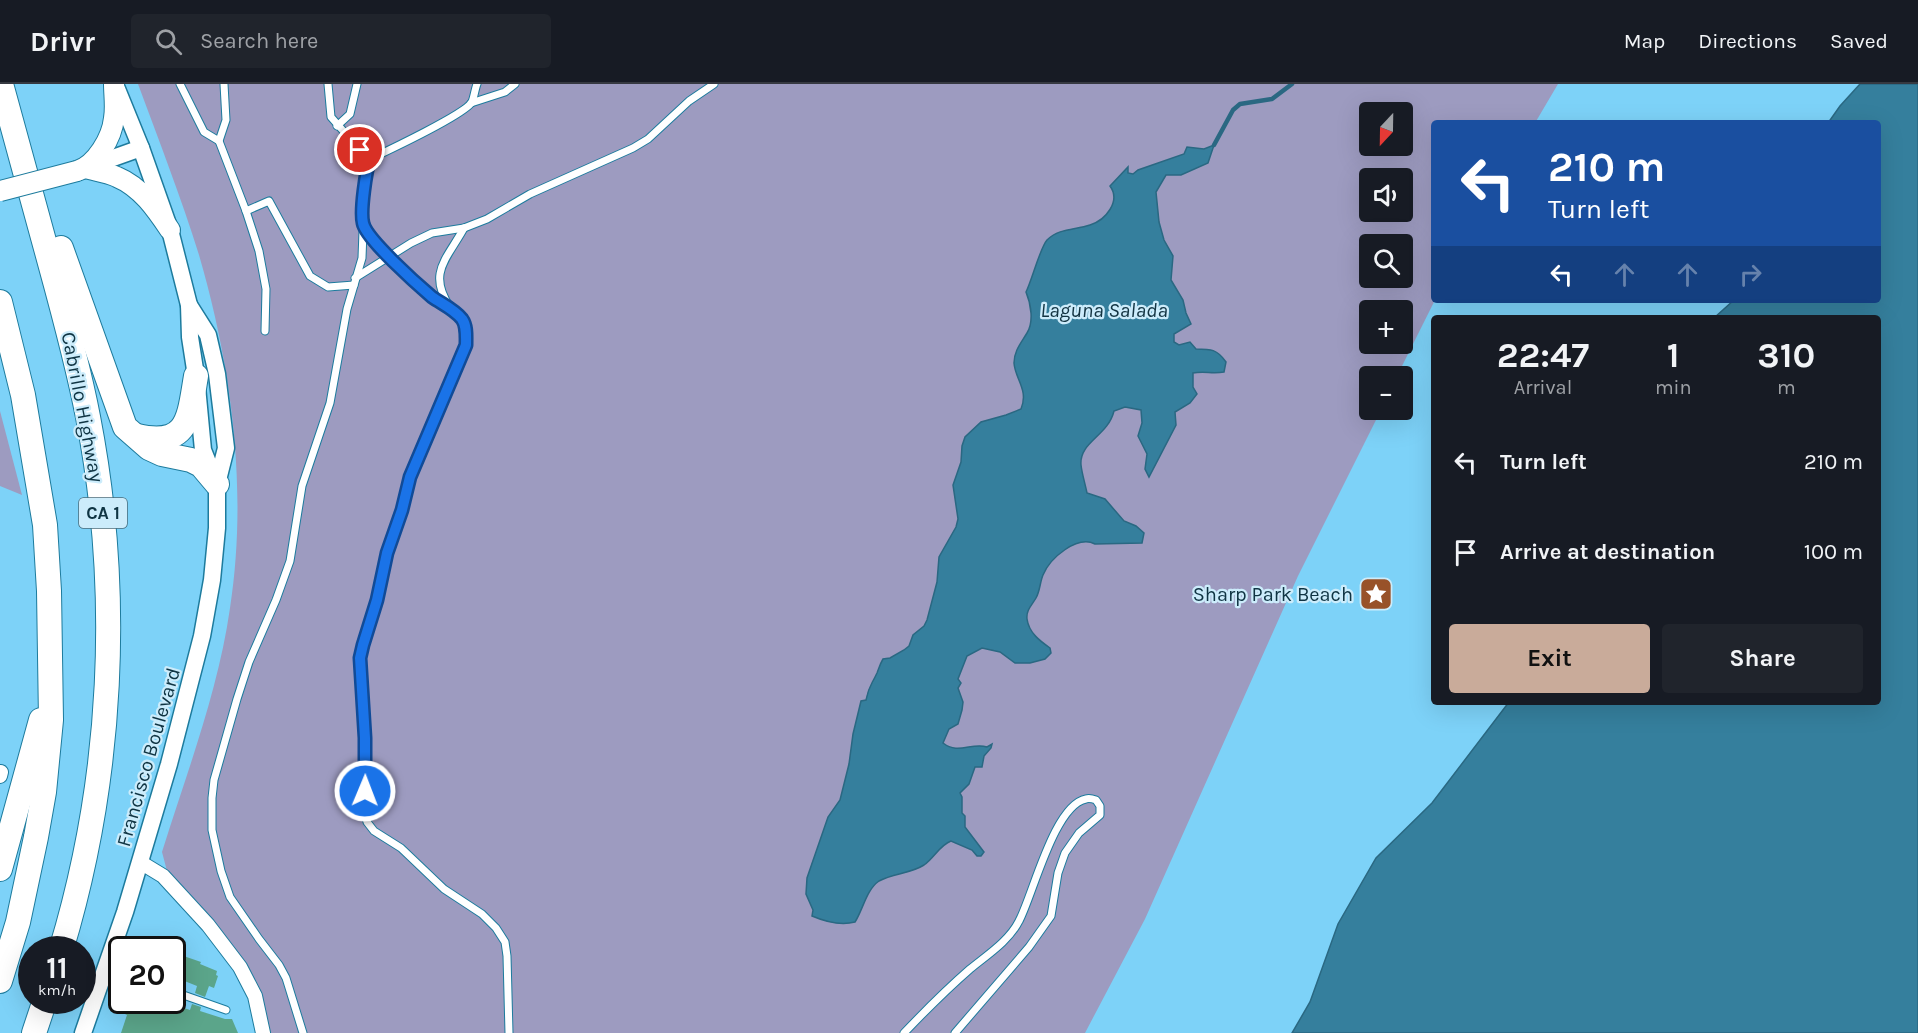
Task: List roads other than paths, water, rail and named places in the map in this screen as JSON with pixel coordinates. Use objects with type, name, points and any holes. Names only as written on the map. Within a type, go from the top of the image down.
[{"type":"highway","points":[[2,84],[125,427],[149,448],[201,465],[216,484]]},
{"type":"highway","name":"Cabrillo Highway","points":[[2,84],[74,354],[90,426],[103,519],[107,584],[107,639],[105,702],[98,780],[83,863],[65,936]]},
{"type":"highway","points":[[0,302],[23,395],[45,525],[50,591],[51,686],[49,752],[40,814],[18,922],[0,981]]},
{"type":"highway","points":[[0,332],[23,395]]},
{"type":"highway","points":[[134,436],[154,440],[164,439],[172,437],[184,426],[190,412],[196,376]]},
{"type":"highway","points":[[0,869],[51,686]]},
{"type":"highway","points":[[33,1033],[40,1014]]},
{"type":"main road","points":[[81,170],[100,152],[110,134],[114,120],[114,84]]},
{"type":"main road","points":[[0,191],[81,170],[116,176],[141,192],[170,230]]},
{"type":"street","name":"Francisco Boulevard","points":[[114,84],[141,148],[170,230],[189,305],[190,337],[203,450],[216,484]]},
{"type":"street","points":[[81,170],[141,148]]},
{"type":"street","name":"Francisco Boulevard","points":[[122,936],[140,862],[189,692],[202,636],[212,580],[217,528],[216,484],[226,448],[217,374],[208,335],[189,305]]},
{"type":"street","points":[[140,862],[163,876],[208,926],[240,967],[255,996],[263,1033]]},
{"type":"street","name":"Francisco Boulevard","points":[[83,1033],[108,983]]},
{"type":"lane","points":[[180,84],[204,132],[219,141],[246,210],[259,251],[266,289],[265,331]]},
{"type":"lane","points":[[219,141],[226,120],[224,84]]},
{"type":"lane","points":[[328,84],[331,117],[370,159]]},
{"type":"lane","points":[[338,126],[350,114],[357,84]]},
{"type":"lane","points":[[471,103],[477,84]]},
{"type":"lane","points":[[303,1033],[286,978],[230,897],[221,871],[212,830],[214,780],[243,681],[290,561],[302,486],[330,404],[347,309],[362,258],[365,178],[370,159],[417,136],[471,103],[505,92],[514,84]]},
{"type":"lane","points":[[246,210],[269,201],[310,276],[328,287],[354,282],[390,256],[432,233],[464,228],[487,219],[530,194],[633,148],[654,134],[689,101],[714,84]]},
{"type":"lane","points":[[363,224],[372,237],[423,289],[452,309]]},
{"type":"lane","points":[[464,228],[446,258],[438,283],[441,294],[462,319],[466,329],[466,345],[410,477],[402,510],[387,553],[377,600],[360,658],[365,738],[363,805],[367,822],[374,831],[401,848],[444,889],[482,914],[496,928],[505,942],[509,1033]]},
{"type":"lane","points":[[904,1033],[930,1005],[1012,932],[1026,906],[1047,848],[1057,828],[1078,803],[1086,799],[1096,800],[1100,807],[1100,815],[1079,833],[1065,853],[1058,873],[1051,916],[1029,946],[955,1033]]},
{"type":"lane","points":[[186,997],[226,1010]]},
{"type":"water","points":[[1860,84],[1918,84],[1918,1033],[1292,1033],[1310,1002],[1338,924],[1376,858],[1432,803],[1507,705],[1881,705],[1881,315],[1717,315],[1731,303],[1881,303],[1881,120],[1830,120]]},
{"type":"water","name":"Laguna Salada","points":[[1214,145],[1208,163],[1181,175],[1166,175],[1156,192],[1159,222],[1164,240],[1173,256],[1171,280],[1183,300],[1191,324],[1174,334],[1174,342],[1179,345],[1190,342],[1196,349],[1217,352],[1226,362],[1224,372],[1193,373],[1193,387],[1197,394],[1190,403],[1175,412],[1176,425],[1149,477],[1145,469],[1147,454],[1138,436],[1142,423],[1141,410],[1125,407],[1114,411],[1106,427],[1084,450],[1081,465],[1087,493],[1105,499],[1124,521],[1136,526],[1144,533],[1142,543],[1095,544],[1088,542],[1072,545],[1058,555],[1047,568],[1027,616],[1028,624],[1033,632],[1050,648],[1051,653],[1045,659],[1030,663],[1015,663],[1000,652],[982,648],[967,656],[958,679],[961,683],[958,688],[963,702],[962,710],[958,724],[949,729],[943,743],[954,748],[987,747],[992,744],[984,756],[982,767],[975,767],[969,784],[960,793],[965,827],[984,852],[981,856],[977,856],[972,850],[951,841],[924,865],[879,881],[868,895],[855,922],[833,923],[812,916],[813,910],[806,894],[807,878],[828,817],[840,800],[861,701],[866,700],[869,688],[883,659],[890,658],[909,646],[913,635],[924,626],[927,620],[937,582],[939,557],[958,519],[953,485],[961,462],[965,437],[981,422],[1021,409],[1023,396],[1014,359],[1029,329],[1031,318],[1026,292],[1044,244],[1057,233],[1090,225],[1101,219],[1113,204],[1113,192],[1110,186],[1128,167],[1128,173],[1133,174],[1138,170],[1184,154],[1187,147],[1204,149]]},
{"type":"waterway","points":[[1214,145],[1233,110],[1240,104],[1272,99],[1292,84]]},
{"type":"place","name":"Sharp Park Beach","points":[[1376,594]]}]
